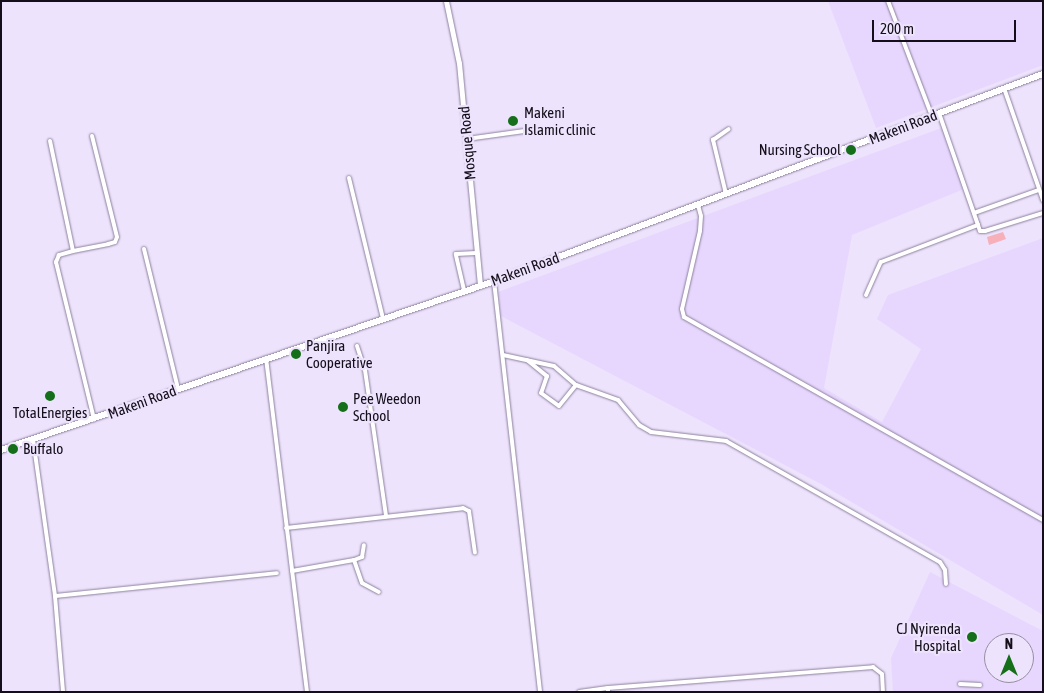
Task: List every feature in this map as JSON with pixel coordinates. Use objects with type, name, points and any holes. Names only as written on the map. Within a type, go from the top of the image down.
[{"type":"main road","name":"Makeni Road","points":[[1,450],[480,286],[1043,74]]},
{"type":"street","name":"Mosque Road","points":[[446,1],[454,27],[467,139],[480,286]]},
{"type":"street","points":[[888,1],[932,116]]},
{"type":"street","points":[[1004,88],[1043,200]]},
{"type":"street","points":[[939,113],[980,231],[1043,213]]},
{"type":"street","points":[[726,194],[713,140],[729,129]]},
{"type":"street","points":[[467,139],[531,130]]},
{"type":"street","points":[[92,136],[116,237],[115,242],[59,255],[56,262],[94,419]]},
{"type":"street","points":[[50,141],[73,252]]},
{"type":"street","points":[[349,178],[383,319]]},
{"type":"street","points":[[974,213],[1039,190]]},
{"type":"street","points":[[698,205],[701,216],[700,231],[682,308],[684,317],[1043,520]]},
{"type":"street","points":[[866,295],[881,262],[978,225]]},
{"type":"street","points":[[144,249],[178,389]]},
{"type":"street","points":[[464,290],[456,254],[476,253]]},
{"type":"street","points":[[494,280],[504,354],[540,692]]},
{"type":"street","points":[[358,346],[365,370],[386,516]]},
{"type":"street","points":[[504,354],[554,366],[576,385],[618,400],[639,425],[651,432],[726,441],[940,562],[945,570],[946,584]]},
{"type":"street","points":[[266,358],[307,692]]},
{"type":"street","points":[[524,359],[544,371],[548,380],[541,393],[559,406],[576,385]]},
{"type":"street","points":[[33,439],[55,596],[63,692]]},
{"type":"street","points":[[286,528],[386,516],[467,510],[475,553]]},
{"type":"street","points":[[292,571],[354,560],[362,556],[364,545]]},
{"type":"street","points":[[354,560],[362,583],[379,592]]},
{"type":"street","points":[[55,596],[277,573]]},
{"type":"street","points":[[579,692],[873,667],[882,674],[883,692]]},
{"type":"street","points":[[960,684],[980,685]]},
{"type":"shaded area","points":[[828,1],[1043,1],[1043,65],[876,128]]},
{"type":"shaded area","points":[[944,127],[964,189],[852,235],[824,388],[882,422],[921,349],[877,319],[888,295],[1043,238],[1043,615],[821,484],[501,316],[498,292]]},
{"type":"shaded area","points":[[1003,232],[1006,239],[989,245],[987,237]]},
{"type":"shaded area","name":"CJ Nyirenda Hospital","points":[[930,572],[1043,631],[1043,692],[893,692],[891,658]]},
{"type":"place","name":"Makeni Islamic clinic","points":[[513,121]]},
{"type":"place","name":"Nursing School","points":[[851,150]]},
{"type":"place","name":"Panjira Cooperative","points":[[296,354]]},
{"type":"place","name":"TotalEnergies","points":[[50,396]]},
{"type":"place","name":"Pee Weedon School","points":[[343,407]]},
{"type":"place","name":"Buffalo","points":[[13,449]]},
{"type":"place","name":"CJ Nyirenda Hospital","points":[[972,637]]}]
